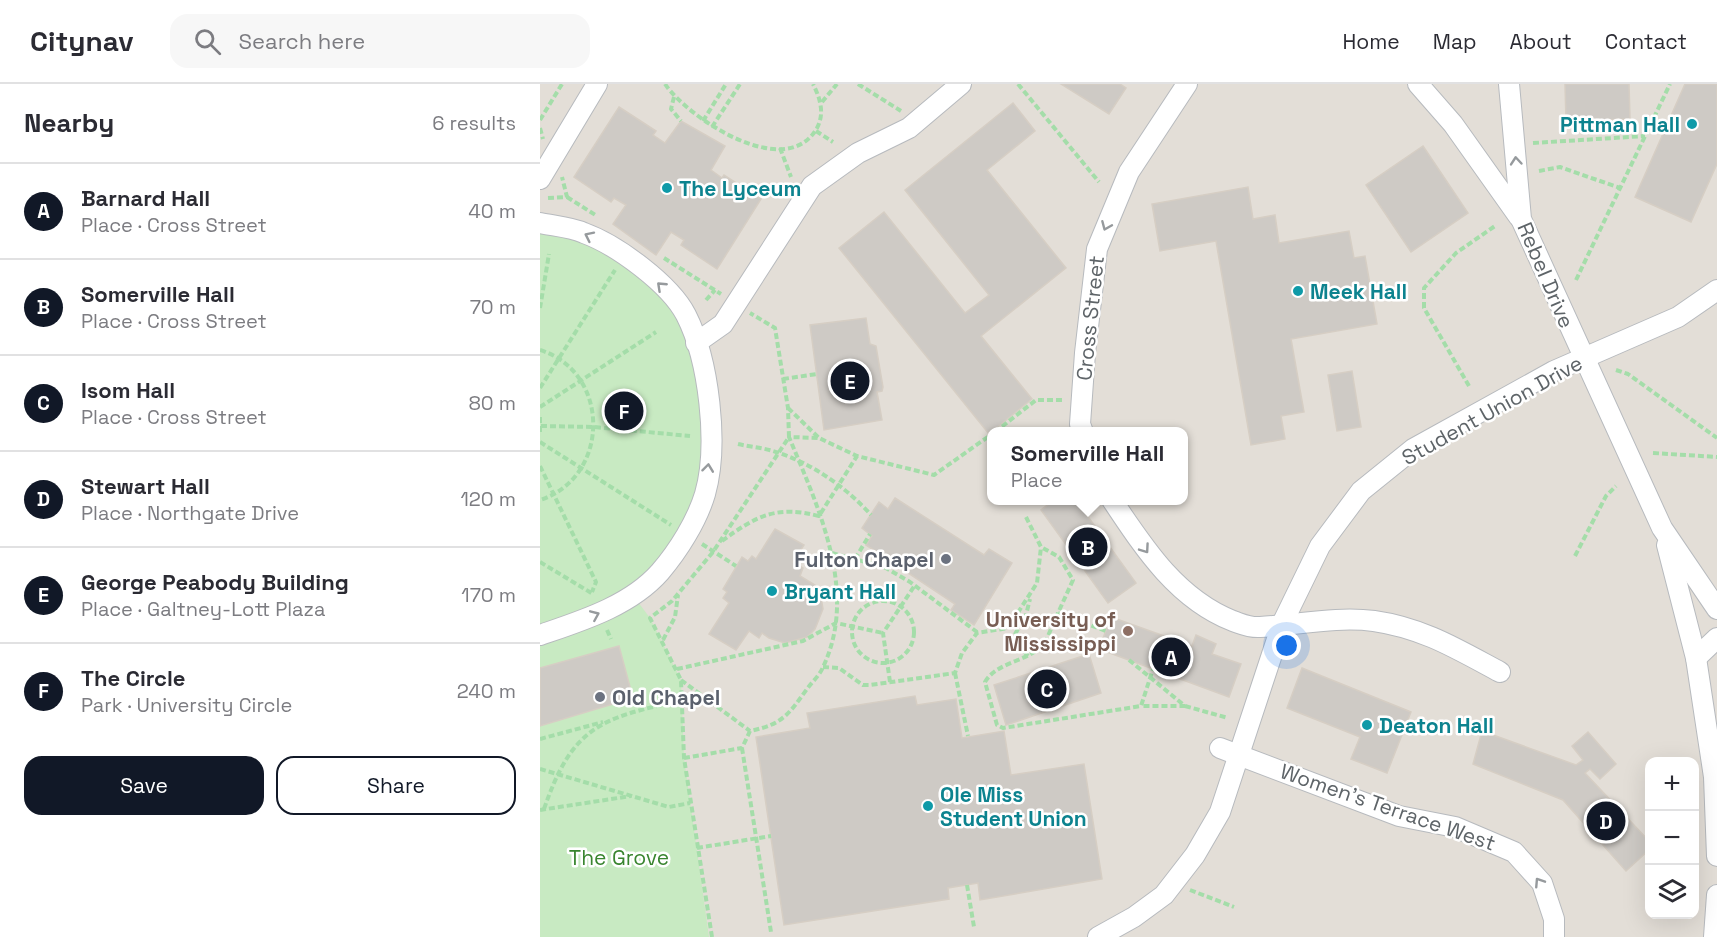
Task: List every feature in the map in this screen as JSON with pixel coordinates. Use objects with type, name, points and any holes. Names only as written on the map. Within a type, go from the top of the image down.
[{"type":"street","points":[[540,179],[597,84]]},
{"type":"street","points":[[696,343],[723,324],[812,186],[858,153],[909,128],[961,84]]},
{"type":"street","name":"Cross Street","points":[[1081,427],[1085,353],[1097,249],[1129,172],[1186,84]]},
{"type":"street","points":[[1418,84],[1453,124],[1521,219]]},
{"type":"street","name":"Rebel Drive","points":[[1509,84],[1521,219],[1662,528],[1717,609]]},
{"type":"street","points":[[540,223],[585,233],[634,261],[670,295],[685,314],[696,343],[705,383],[712,440],[705,494],[686,534],[659,573],[602,613],[540,635]]},
{"type":"street","name":"Student Union Drive","points":[[1098,937],[1134,917],[1164,895],[1195,855],[1220,812],[1229,751],[1282,624],[1320,546],[1361,491],[1413,449],[1554,371],[1678,317],[1717,290]]},
{"type":"street","points":[[1115,505],[1150,556],[1193,599],[1221,616],[1249,627],[1371,621],[1417,629],[1500,672]]},
{"type":"street","points":[[1662,528],[1696,658],[1714,777],[1717,856]]},
{"type":"street","points":[[1696,658],[1717,638]]},
{"type":"street","name":"Women's Terrace West","points":[[1229,751],[1399,816],[1455,827],[1514,852],[1542,883],[1554,919],[1554,937]]},
{"type":"street","points":[[1714,937],[1717,895]]},
{"type":"path","points":[[540,120],[562,84]]},
{"type":"path","points":[[665,84],[674,97],[712,127],[736,139],[780,148],[799,144],[816,130],[822,102],[837,84]]},
{"type":"path","points":[[703,121],[726,84]]},
{"type":"path","points":[[712,127],[740,84]]},
{"type":"path","points":[[813,84],[822,102]]},
{"type":"path","points":[[858,84],[917,121]]},
{"type":"path","points":[[1018,84],[1099,182]]},
{"type":"path","points":[[1576,280],[1670,84]]},
{"type":"path","points":[[674,97],[671,109],[681,121]]},
{"type":"path","points":[[816,130],[833,142]]},
{"type":"path","points":[[1532,143],[1645,136]]},
{"type":"path","points":[[780,148],[790,177]]},
{"type":"path","points":[[1539,171],[1560,167],[1620,188]]},
{"type":"path","points":[[548,198],[567,197],[561,170]]},
{"type":"path","points":[[1469,386],[1424,308],[1424,288],[1456,254],[1495,226]]},
{"type":"path","points":[[540,308],[549,254]]},
{"type":"path","points":[[540,388],[617,267]]},
{"type":"path","points":[[706,300],[715,290]]},
{"type":"path","points":[[540,407],[656,332]]},
{"type":"path","points":[[540,350],[559,359],[580,380],[591,403],[594,427],[591,448],[582,469],[554,494],[540,500]]},
{"type":"path","points":[[1616,370],[1628,374],[1717,438]]},
{"type":"path","points":[[783,379],[817,374]]},
{"type":"path","points":[[1001,427],[1036,400],[1068,400]]},
{"type":"path","points":[[788,408],[819,438],[857,456],[934,475],[987,437]]},
{"type":"path","points":[[540,417],[542,426],[540,434]]},
{"type":"path","points":[[542,426],[594,427],[690,436]]},
{"type":"path","points":[[771,932],[742,748],[750,731],[780,722],[823,667],[836,622],[838,579],[832,553],[789,437],[819,438]]},
{"type":"path","points":[[540,442],[675,527]]},
{"type":"path","points":[[738,444],[778,452],[799,461],[855,496],[871,515]]},
{"type":"path","points":[[1653,453],[1717,457]]},
{"type":"path","points":[[819,516],[857,456]]},
{"type":"path","points":[[540,466],[596,582],[596,588],[592,592],[540,562]]},
{"type":"path","points":[[1575,555],[1606,496],[1616,486]]},
{"type":"path","points":[[718,543],[744,524],[769,512],[796,510],[819,516]]},
{"type":"path","points":[[968,736],[955,673],[962,653],[977,633],[1008,628],[1037,583],[1041,547],[1026,518]]},
{"type":"path","points":[[855,559],[870,534]]},
{"type":"path","points":[[701,544],[736,567]]},
{"type":"path","points":[[1041,547],[1059,556],[1074,580],[1043,644],[1028,656],[990,674],[986,682],[997,725],[1003,728],[1141,706],[1185,706],[1228,718]]},
{"type":"path","points":[[832,553],[884,567],[915,585],[977,633]]},
{"type":"path","points":[[890,682],[883,633],[915,585]]},
{"type":"path","points":[[663,640],[675,617],[678,594]]},
{"type":"path","points":[[1028,656],[1014,640],[1014,636],[1026,615],[1030,595]]},
{"type":"path","points":[[875,603],[892,603],[900,607],[913,624],[913,639],[902,657],[888,663],[869,660],[861,654],[852,637],[853,627],[860,611],[875,603]]},
{"type":"path","points":[[1058,613],[1106,631]]},
{"type":"path","points":[[650,618],[681,680],[680,701],[684,758],[712,937]]},
{"type":"path","points":[[677,669],[803,641],[836,622],[883,633]]},
{"type":"path","points":[[606,627],[611,639]]},
{"type":"path","points":[[1129,660],[1185,706]]},
{"type":"path","points":[[823,667],[838,668],[863,685],[955,673]]},
{"type":"path","points":[[1141,706],[1153,669]]},
{"type":"path","points":[[681,680],[750,731]]},
{"type":"path","points":[[540,739],[605,722],[638,710],[680,701]]},
{"type":"path","points":[[605,722],[568,754],[556,773],[542,810],[634,795]]},
{"type":"path","points":[[684,758],[742,748]]},
{"type":"path","points":[[540,769],[669,807],[690,804]]},
{"type":"path","points":[[697,848],[771,836]]},
{"type":"path","points":[[967,885],[974,927]]},
{"type":"path","points":[[1190,889],[1234,907]]},
{"type":"shaded area","name":"University of Mississippi","points":[[540,84],[1717,84],[1717,937],[540,937]]},
{"type":"green space","name":"The Grove","points":[[540,223],[585,233],[685,314],[712,440],[686,534],[632,594],[650,618],[681,680],[684,758],[709,937],[540,937]]},
{"type":"building","points":[[1061,84],[1120,84],[1126,88],[1109,114]]},
{"type":"building","points":[[1565,84],[1629,84],[1630,119],[1566,121]]},
{"type":"building","name":"Pittman Hall","points":[[1685,84],[1717,84],[1717,164],[1691,222],[1635,197]]},
{"type":"building","points":[[1013,103],[1035,131],[987,170],[1066,268],[981,336],[1032,399],[998,427],[987,427],[987,432],[839,248],[884,212],[965,313],[989,295],[905,190]]},
{"type":"building","name":"The Lyceum","points":[[619,107],[656,131],[653,135],[665,143],[681,121],[725,146],[711,170],[722,178],[724,175],[761,199],[717,269],[681,245],[684,240],[671,232],[656,255],[613,224],[626,205],[614,198],[611,202],[574,177]]},
{"type":"building","points":[[1423,146],[1468,213],[1411,252],[1366,185]]},
{"type":"building","name":"Meek Hall","points":[[1248,187],[1253,219],[1275,215],[1279,243],[1349,231],[1354,258],[1365,256],[1377,324],[1291,339],[1304,412],[1281,416],[1285,439],[1251,445],[1216,241],[1160,251],[1152,204]]},
{"type":"building","points":[[866,318],[870,344],[876,346],[883,387],[882,391],[877,392],[882,420],[824,430],[810,325]]},
{"type":"building","points":[[1352,371],[1361,427],[1337,431],[1328,375]]},
{"type":"building","name":"Fulton Chapel","points":[[895,498],[984,555],[989,549],[1012,563],[974,625],[951,610],[955,604],[866,545],[872,536],[862,528],[879,502],[888,509]]},
{"type":"building","points":[[1048,505],[1080,505],[1136,583],[1108,603],[1041,510]]},
{"type":"building","name":"Bryant Hall","points":[[775,529],[804,545],[793,562],[803,568],[800,576],[815,585],[821,597],[823,609],[815,629],[807,637],[785,643],[762,633],[759,638],[749,631],[736,650],[709,634],[729,603],[723,598],[727,592],[723,589],[742,557],[748,561],[752,556],[756,559]]},
{"type":"building","points":[[1111,617],[1192,646],[1196,635],[1216,644],[1212,654],[1241,664],[1229,697],[1099,649]]},
{"type":"building","points":[[619,646],[633,698],[540,726],[540,668]]},
{"type":"building","points":[[1089,654],[1101,693],[1006,725],[994,685]]},
{"type":"building","name":"Deaton Hall","points":[[1302,668],[1411,712],[1387,773],[1351,759],[1360,737],[1287,708]]},
{"type":"building","name":"Ole Miss Student Union","points":[[915,696],[917,705],[956,699],[962,738],[1004,731],[1011,775],[1084,764],[1102,879],[980,900],[978,883],[948,888],[949,899],[784,925],[756,737],[810,728],[807,713]]},
{"type":"building","points":[[1482,731],[1576,765],[1583,760],[1572,746],[1588,732],[1616,764],[1600,779],[1590,769],[1585,773],[1645,837],[1645,854],[1626,871],[1563,800],[1473,764]]},
{"type":"place","name":"Pittman Hall","points":[[1692,124]]},
{"type":"place","name":"The Lyceum","points":[[667,188]]},
{"type":"place","name":"Meek Hall","points":[[1298,291]]},
{"type":"place","name":"George Peabody Building","points":[[850,381]]},
{"type":"place","name":"The Circle","points":[[624,411]]},
{"type":"place","name":"Somerville Hall","points":[[1088,547]]},
{"type":"place","name":"Fulton Chapel","points":[[946,559]]},
{"type":"place","name":"Bryant Hall","points":[[772,591]]},
{"type":"place","name":"University of Mississippi","points":[[1128,631]]},
{"type":"place","name":"Barnard Hall","points":[[1171,657]]},
{"type":"place","name":"Isom Hall","points":[[1047,689]]},
{"type":"place","name":"Old Chapel","points":[[600,697]]},
{"type":"place","name":"Deaton Hall","points":[[1367,725]]},
{"type":"place","name":"Ole Miss Student Union","points":[[928,806]]},
{"type":"place","name":"Stewart Hall","points":[[1606,821]]}]
